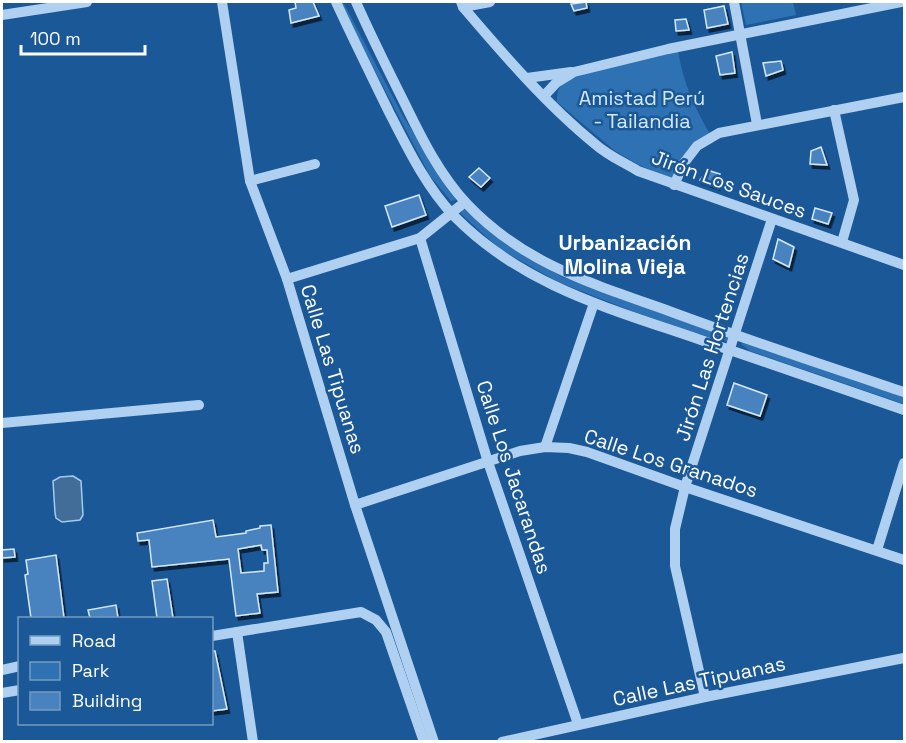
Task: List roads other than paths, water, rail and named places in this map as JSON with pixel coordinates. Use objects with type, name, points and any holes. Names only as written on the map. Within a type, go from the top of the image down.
[{"type":"street","points":[[2,15],[87,2]]},
{"type":"street","name":"Calle Las Tipuanas","points":[[222,2],[250,181],[286,279],[355,505],[434,741]]},
{"type":"street","points":[[336,2],[402,137],[425,176],[452,214],[500,256],[527,273],[594,303],[904,410]]},
{"type":"street","points":[[356,2],[372,39],[438,167],[465,202],[508,239],[535,258],[563,272],[735,336],[904,392]]},
{"type":"street","points":[[462,4],[490,2]]},
{"type":"street","points":[[734,2],[757,124]]},
{"type":"street","points":[[527,78],[574,72],[741,34],[901,2]]},
{"type":"street","name":"Jirón Los Sauces","points":[[462,4],[497,47],[544,96],[606,153],[638,171],[904,265]]},
{"type":"street","points":[[544,96],[556,83],[574,72]]},
{"type":"street","points":[[674,184],[684,162],[697,146],[719,134],[757,124],[904,97]]},
{"type":"street","points":[[834,110],[854,200],[842,242]]},
{"type":"street","points":[[250,181],[315,164]]},
{"type":"street","points":[[286,279],[420,238],[465,202]]},
{"type":"street","name":"Jirón Las Hortencias","points":[[705,697],[675,566],[675,529],[685,487],[772,219]]},
{"type":"street","name":"Calle Los Jacarandas","points":[[420,238],[488,462],[578,724]]},
{"type":"street","points":[[545,447],[594,303]]},
{"type":"street","points":[[2,423],[199,405]]},
{"type":"street","name":"Calle Los Granados","points":[[355,505],[520,451],[545,447],[569,448],[587,452],[904,560]]},
{"type":"street","points":[[877,550],[904,463]]},
{"type":"street","points":[[213,636],[361,612],[376,620],[386,632],[424,741]]},
{"type":"street","points":[[237,632],[253,741]]},
{"type":"street","name":"Calle Las Tipuanas","points":[[502,741],[705,697],[904,658]]},
{"type":"street","points":[[2,670],[18,666]]},
{"type":"street","points":[[2,693],[18,690]]},
{"type":"district","name":"Urbanización Molina Vieja","points":[[625,254]]},
{"type":"park label","name":"Amistad Perú - Tailandia","points":[[642,110]]}]
